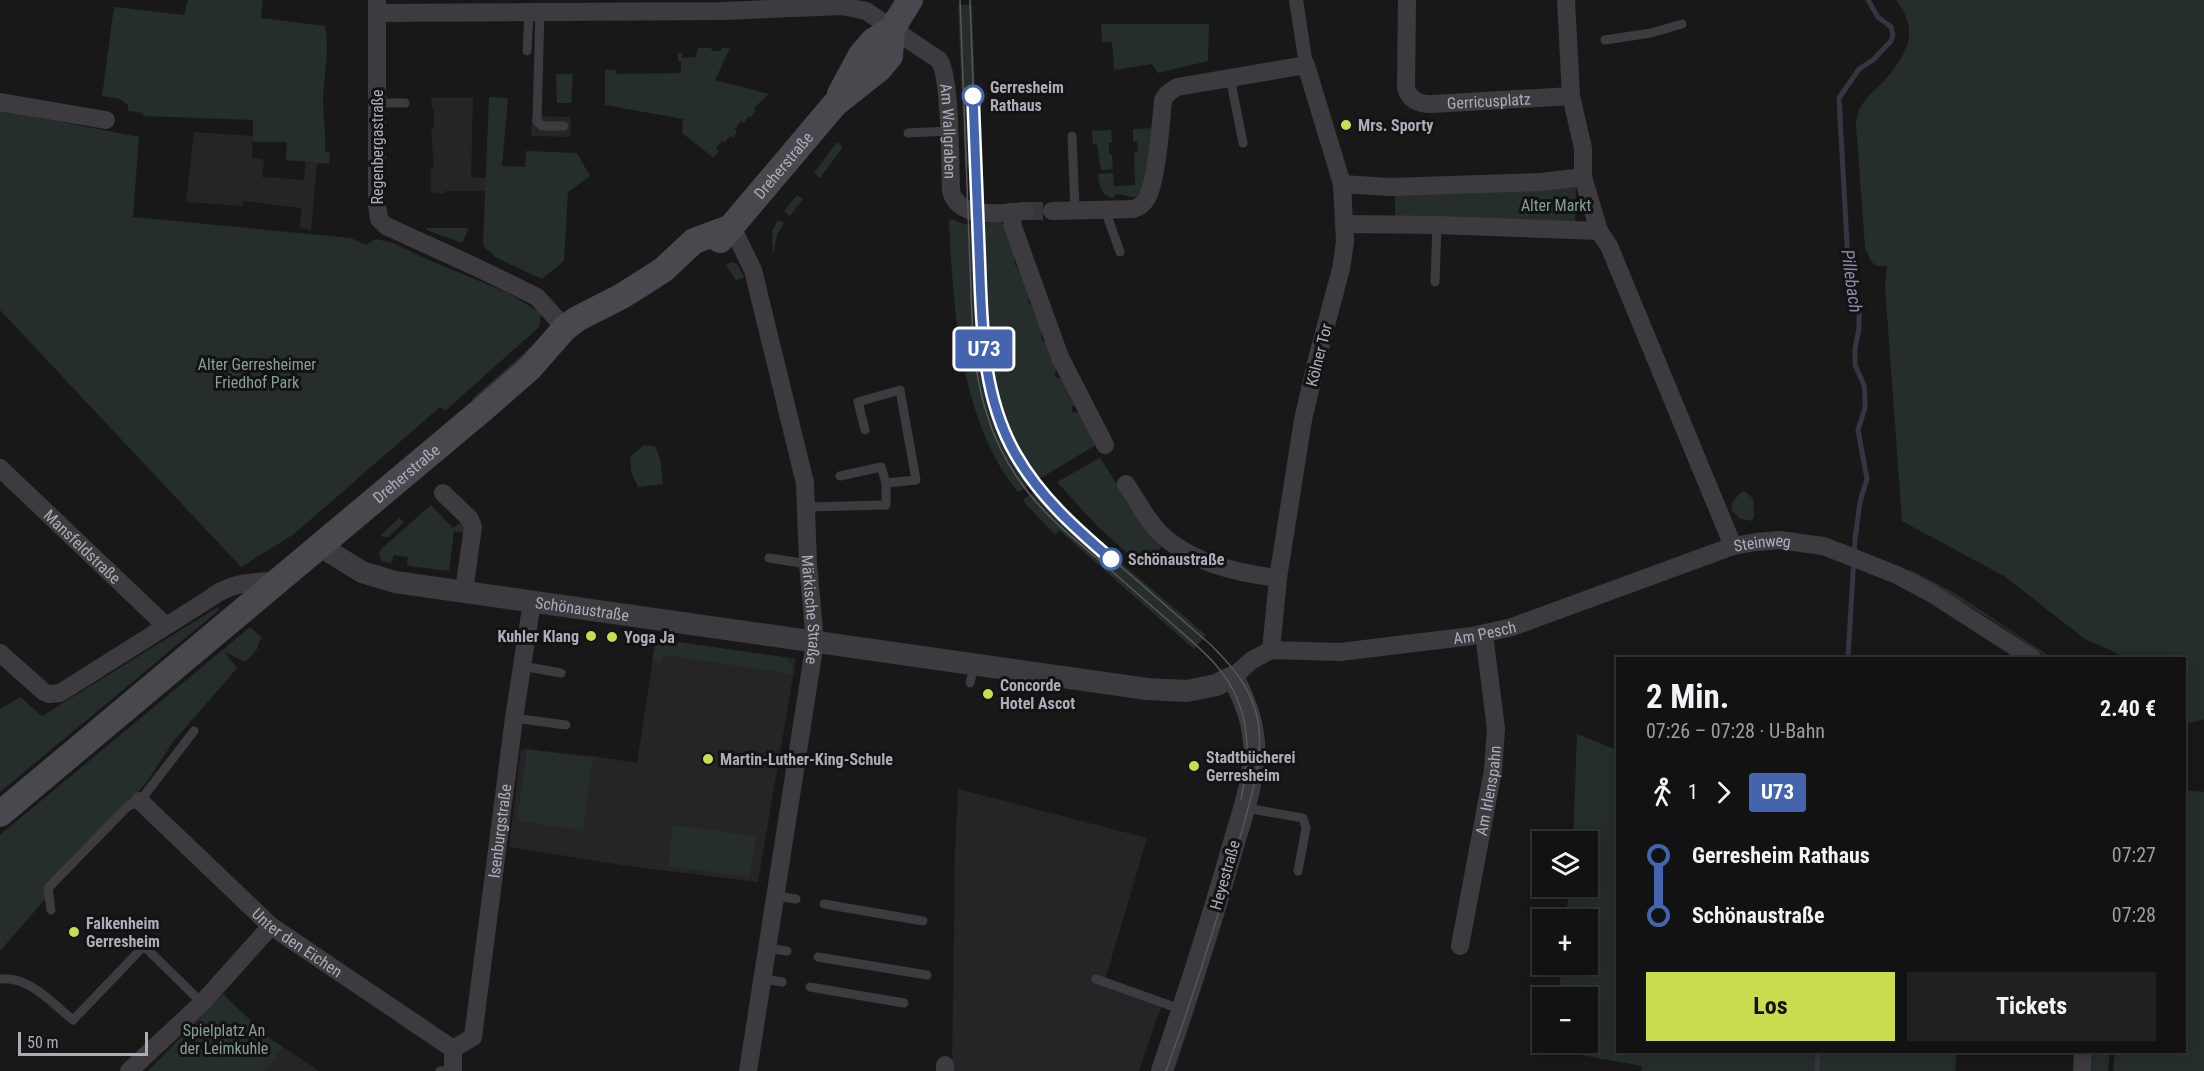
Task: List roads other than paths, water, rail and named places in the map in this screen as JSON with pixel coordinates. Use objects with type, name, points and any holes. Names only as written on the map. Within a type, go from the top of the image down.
[{"type":"main road","name":"Dreherstraße","points":[[530,368],[565,328],[577,319],[622,296],[663,270],[694,241],[732,227],[835,104],[861,55],[873,41],[892,29],[910,0]]},
{"type":"main road","name":"Dreherstraße","points":[[0,814],[530,368],[584,332],[622,296]]},
{"type":"street","name":"Kölner Tor","points":[[1271,650],[1278,578],[1303,420],[1341,269],[1345,224],[1342,184],[1306,65],[1296,0]]},
{"type":"street","name":"Gerricusplatz","points":[[1407,0],[1406,83],[1411,98],[1432,104],[1571,96]]},
{"type":"street","points":[[1345,224],[1599,231],[1583,177],[1583,148],[1571,96],[1575,41],[1566,0]]},
{"type":"street","name":"Am Wallgraben","points":[[377,6],[534,12],[723,11],[842,6],[866,11],[943,65],[947,83],[951,191],[957,202],[977,212],[1018,212],[1014,227],[1060,357],[1105,445]]},
{"type":"street","name":"Regenbergastraße","points":[[377,6],[378,212],[383,224],[537,297],[565,328]]},
{"type":"street","points":[[1052,211],[1133,210],[1141,207],[1152,186],[1163,100],[1177,87],[1306,65]]},
{"type":"street","points":[[0,102],[106,120]]},
{"type":"street","points":[[1342,184],[1390,187],[1542,182],[1583,177]]},
{"type":"street","name":"Märkische Straße","points":[[732,227],[753,270],[805,483],[808,564],[815,642],[748,1071]]},
{"type":"street","name":"Steinweg","points":[[1599,231],[1609,246],[1733,546],[1779,540],[1823,546],[1897,575],[1931,593],[2030,657]]},
{"type":"street","name":"Mansfeldstraße","points":[[0,468],[166,626]]},
{"type":"street","points":[[1126,484],[1160,533],[1179,548],[1199,560],[1278,578]]},
{"type":"street","points":[[443,493],[470,519],[473,527],[464,591]]},
{"type":"street","name":"Schönaustraße","points":[[321,546],[362,572],[375,577],[815,642],[972,674],[1175,692],[1216,685],[1233,678]]},
{"type":"street","name":"Am Pesch","points":[[1271,650],[1341,652],[1484,634],[1567,609],[1733,546]]},
{"type":"street","points":[[0,653],[39,689],[49,694],[64,691],[222,589],[236,584],[280,580]]},
{"type":"street","points":[[209,599],[238,598],[248,607]]},
{"type":"street","name":"Isenburgstraße","points":[[453,1049],[473,1037],[514,718],[532,602]]},
{"type":"street","name":"Am Irlenspahn","points":[[1461,946],[1493,770],[1496,729],[1484,634]]},
{"type":"street","points":[[1233,678],[1252,660],[1271,650]]},
{"type":"street","name":"Heyestraße","points":[[1162,1071],[1217,903],[1249,783],[1254,743],[1251,719],[1233,678]]},
{"type":"street","name":"Unter den Eichen","points":[[140,801],[271,926],[453,1049]]},
{"type":"street","points":[[129,1071],[202,1003],[271,926]]},
{"type":"street","points":[[453,1049],[453,1071]]},
{"type":"street","points":[[2082,1071],[2083,1053]]},
{"type":"lane","points":[[527,51],[534,12]]},
{"type":"lane","points":[[534,12],[537,121],[542,126],[564,126]]},
{"type":"lane","points":[[1605,40],[1651,33],[1682,24]]},
{"type":"lane","points":[[1230,77],[1243,143]]},
{"type":"lane","points":[[377,103],[405,104]]},
{"type":"lane","points":[[908,133],[949,131]]},
{"type":"lane","points":[[1072,136],[1075,210]]},
{"type":"lane","points":[[1105,210],[1120,252]]},
{"type":"lane","points":[[1435,282],[1437,225]]},
{"type":"lane","points":[[865,430],[858,402],[900,390],[916,480],[886,483]]},
{"type":"lane","points":[[807,507],[886,505],[886,483],[881,467],[840,476]]},
{"type":"lane","points":[[770,558],[808,564]]},
{"type":"lane","points":[[522,666],[561,673]]},
{"type":"lane","points":[[514,718],[566,724]]},
{"type":"lane","points":[[51,910],[48,888],[128,806],[140,801],[194,731]]},
{"type":"lane","points":[[1244,807],[1303,818],[1306,828],[1298,871]]},
{"type":"lane","points":[[776,896],[796,899]]},
{"type":"lane","points":[[824,904],[923,921]]},
{"type":"lane","points":[[0,979],[25,982],[73,1020],[144,946],[202,1003]]},
{"type":"lane","points":[[767,948],[787,951]]},
{"type":"lane","points":[[818,957],[927,975]]},
{"type":"lane","points":[[763,979],[782,982]]},
{"type":"lane","points":[[1096,979],[1183,1010]]},
{"type":"lane","points":[[810,987],[904,1003]]},
{"type":"lane","points":[[440,1071],[453,1071]]},
{"type":"waterway","name":"Pillebach","points":[[1848,657],[1855,539],[1860,502],[1867,479],[1858,430],[1865,408],[1865,397],[1864,385],[1855,365],[1859,308],[1849,281],[1839,98],[1859,69],[1873,60],[1891,41],[1893,35],[1891,27],[1878,17],[1868,0]]},
{"type":"waterway","name":"Pillebach","points":[[1817,1071],[1818,1053]]},
{"type":"tunnel","points":[[1025,211],[1052,211]]},
{"type":"tram line","points":[[960,0],[973,344],[978,380],[987,415],[1009,464],[1046,513],[1200,649],[1226,678],[1238,701],[1247,737],[1247,762],[1241,799]]},
{"type":"tram line","points":[[970,0],[985,363],[993,402],[1000,422],[1024,469],[1054,508],[1219,653],[1234,670],[1246,689],[1258,721],[1259,752],[1251,799],[1213,930],[1166,1071]]},
{"type":"metro line","name":"U73","points":[[973,96],[981,306],[985,363],[993,402],[1011,448],[1029,477],[1054,508],[1111,559]]},
{"type":"place","name":"Gerresheim Rathaus","points":[[973,96]]},
{"type":"place","name":"Mrs. Sporty","points":[[1346,125]]},
{"type":"place","name":"Schönaustraße","points":[[1111,559]]},
{"type":"place","name":"Kuhler Klang","points":[[591,636]]},
{"type":"place","name":"Yoga Ja","points":[[612,637]]},
{"type":"place","name":"Concorde Hotel Ascot","points":[[988,694]]},
{"type":"place","name":"Martin-Luther-King-Schule","points":[[708,759]]},
{"type":"place","name":"Stadtbücherei Gerresheim","points":[[1194,766]]},
{"type":"place","name":"Falkenheim Gerresheim","points":[[74,932]]},
{"type":"park label","name":"Alter Markt","points":[[1556,205]]},
{"type":"park label","name":"Alter Gerresheimer Friedhof Park","points":[[257,373]]},
{"type":"park label","name":"Spielplatz An der Leimkuhle","points":[[224,1039]]}]
